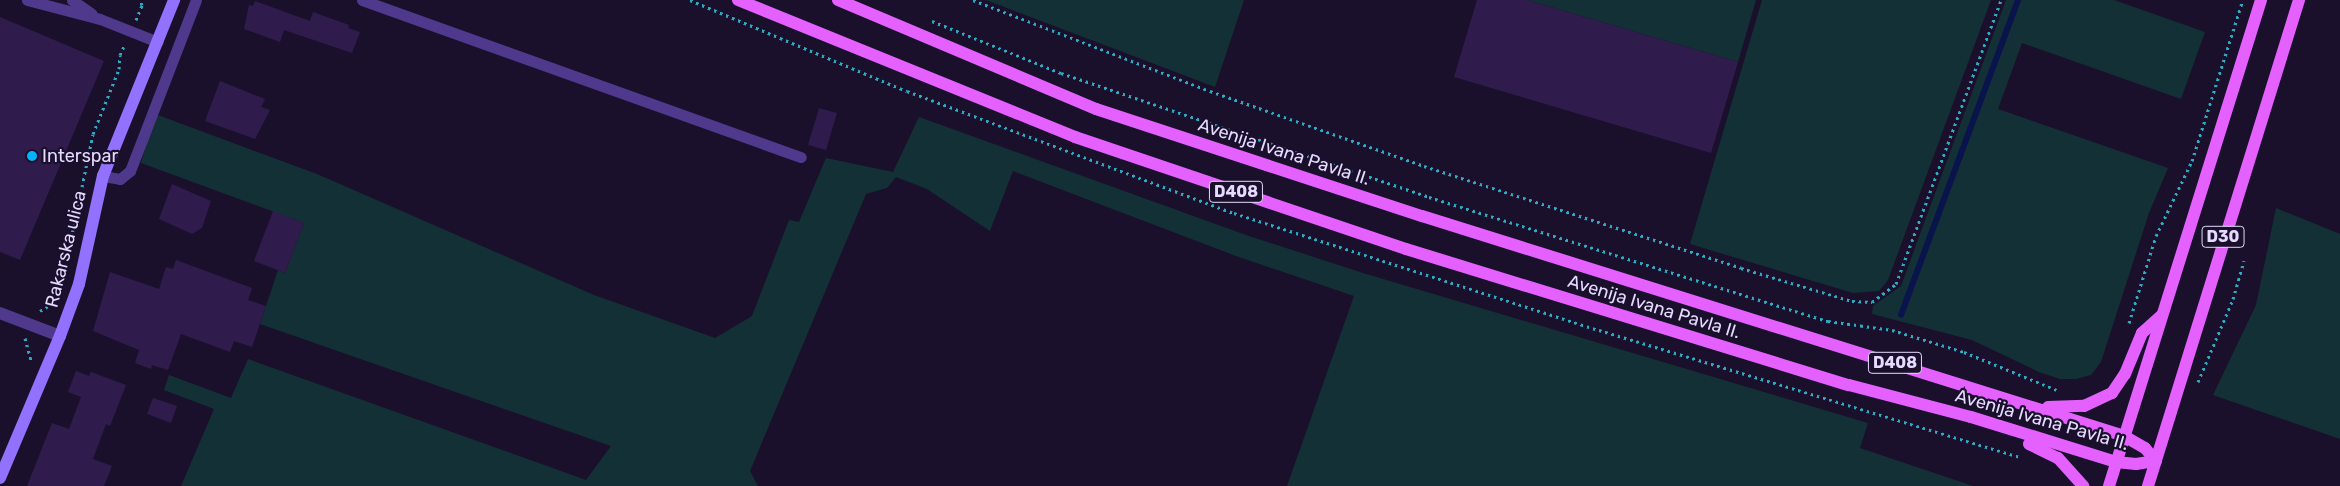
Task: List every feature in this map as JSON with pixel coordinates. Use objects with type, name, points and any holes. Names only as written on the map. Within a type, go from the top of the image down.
[{"type":"main road","name":"Rakarska ulica","points":[[0,478],[60,336],[79,284],[103,176],[174,0]]},
{"type":"main road","name":"Avenija Ivana Pavla II.","points":[[738,0],[1075,136],[1406,249],[1726,348],[1970,417],[2116,462],[2136,464],[2156,460]]},
{"type":"main road","name":"Avenija Ivana Pavla II.","points":[[838,0],[1096,108],[1422,216],[2124,436],[2145,448],[2156,460]]},
{"type":"main road","name":"D30","points":[[2109,486],[2261,0]]},
{"type":"main road","name":"D30","points":[[2148,486],[2299,0]]},
{"type":"main road","points":[[2033,406],[2084,406],[2103,400],[2123,378],[2142,333],[2162,316]]},
{"type":"main road","points":[[1970,417],[2001,434],[2049,452],[2066,464],[2083,486]]},
{"type":"street","points":[[0,313],[60,336]]},
{"type":"lane","points":[[27,0],[100,19],[158,42]]},
{"type":"lane","points":[[72,0],[100,19]]},
{"type":"lane","points":[[103,176],[120,178],[130,171],[196,0]]},
{"type":"lane","points":[[362,0],[801,157]]},
{"type":"path","points":[[69,249],[93,134],[142,5],[140,0]]},
{"type":"path","points":[[974,0],[1210,91],[1424,166],[1741,268],[1852,301],[1872,302],[1896,284],[2001,0]]},
{"type":"path","points":[[2127,327],[2156,236],[2192,161],[2243,0]]},
{"type":"path","points":[[926,18],[1061,73],[1429,197],[1828,321],[1892,330],[1964,352],[2043,386],[2066,391]]},
{"type":"path","points":[[2196,387],[2234,299],[2244,261]]},
{"type":"path","points":[[29,365],[32,357],[25,339],[31,325],[37,312],[57,300]]},
{"type":"green space","points":[[986,0],[1244,0],[1215,87]]},
{"type":"green space","points":[[1527,0],[1756,0],[1738,62]]},
{"type":"green space","points":[[1762,0],[1991,0],[1888,280],[1879,291],[1853,293],[1690,244]]},
{"type":"green space","points":[[2006,0],[2114,0],[2205,32],[2181,99],[2022,43],[1998,109],[2168,168],[2149,213],[2101,362],[2091,375],[2076,379],[2060,379],[2039,372],[1972,340],[1872,314],[1873,306],[1901,286]]},
{"type":"green space","points":[[155,114],[317,174],[594,295],[715,338],[752,316],[789,220],[799,222],[826,158],[893,172],[919,117],[1246,235],[1363,273],[1868,423],[1860,448],[1973,486],[1287,486],[1354,296],[1236,256],[1013,171],[990,231],[927,189],[896,177],[887,188],[866,194],[750,471],[758,486],[181,486],[214,409],[164,390],[169,375],[231,398],[248,359],[586,480],[611,446],[260,324],[278,270],[285,273],[304,223],[141,163]]},
{"type":"green space","points":[[2276,208],[2340,234],[2340,439],[2213,395],[2256,305]]},
{"type":"building","points":[[1477,0],[1527,0],[1738,62],[1711,153],[1454,77]]},
{"type":"building","points":[[255,1],[310,21],[313,12],[349,25],[348,28],[360,32],[352,53],[284,30],[280,42],[244,29],[249,5],[253,6]]},
{"type":"building","name":"Interspar","points":[[0,17],[104,61],[20,260],[0,252]]},
{"type":"building","points":[[220,81],[265,99],[261,107],[270,110],[255,139],[205,121]]},
{"type":"building","points":[[819,108],[837,113],[826,150],[808,145]]},
{"type":"building","points":[[172,184],[211,201],[202,228],[192,234],[159,219]]},
{"type":"building","points":[[273,211],[304,223],[285,273],[254,261]]},
{"type":"building","points":[[176,260],[252,288],[248,300],[266,306],[252,347],[234,341],[230,352],[181,334],[168,370],[152,365],[151,369],[135,363],[139,350],[93,331],[110,272],[159,289],[166,267],[173,269]]},
{"type":"building","points":[[76,371],[89,376],[91,372],[126,385],[110,426],[106,424],[93,459],[112,466],[104,486],[27,486],[52,423],[69,429],[81,397],[68,392]]},
{"type":"building","points":[[153,398],[177,406],[171,423],[147,414]]},
{"type":"waterway","points":[[1901,315],[2018,0]]},
{"type":"place","name":"Interspar","points":[[32,156]]}]
